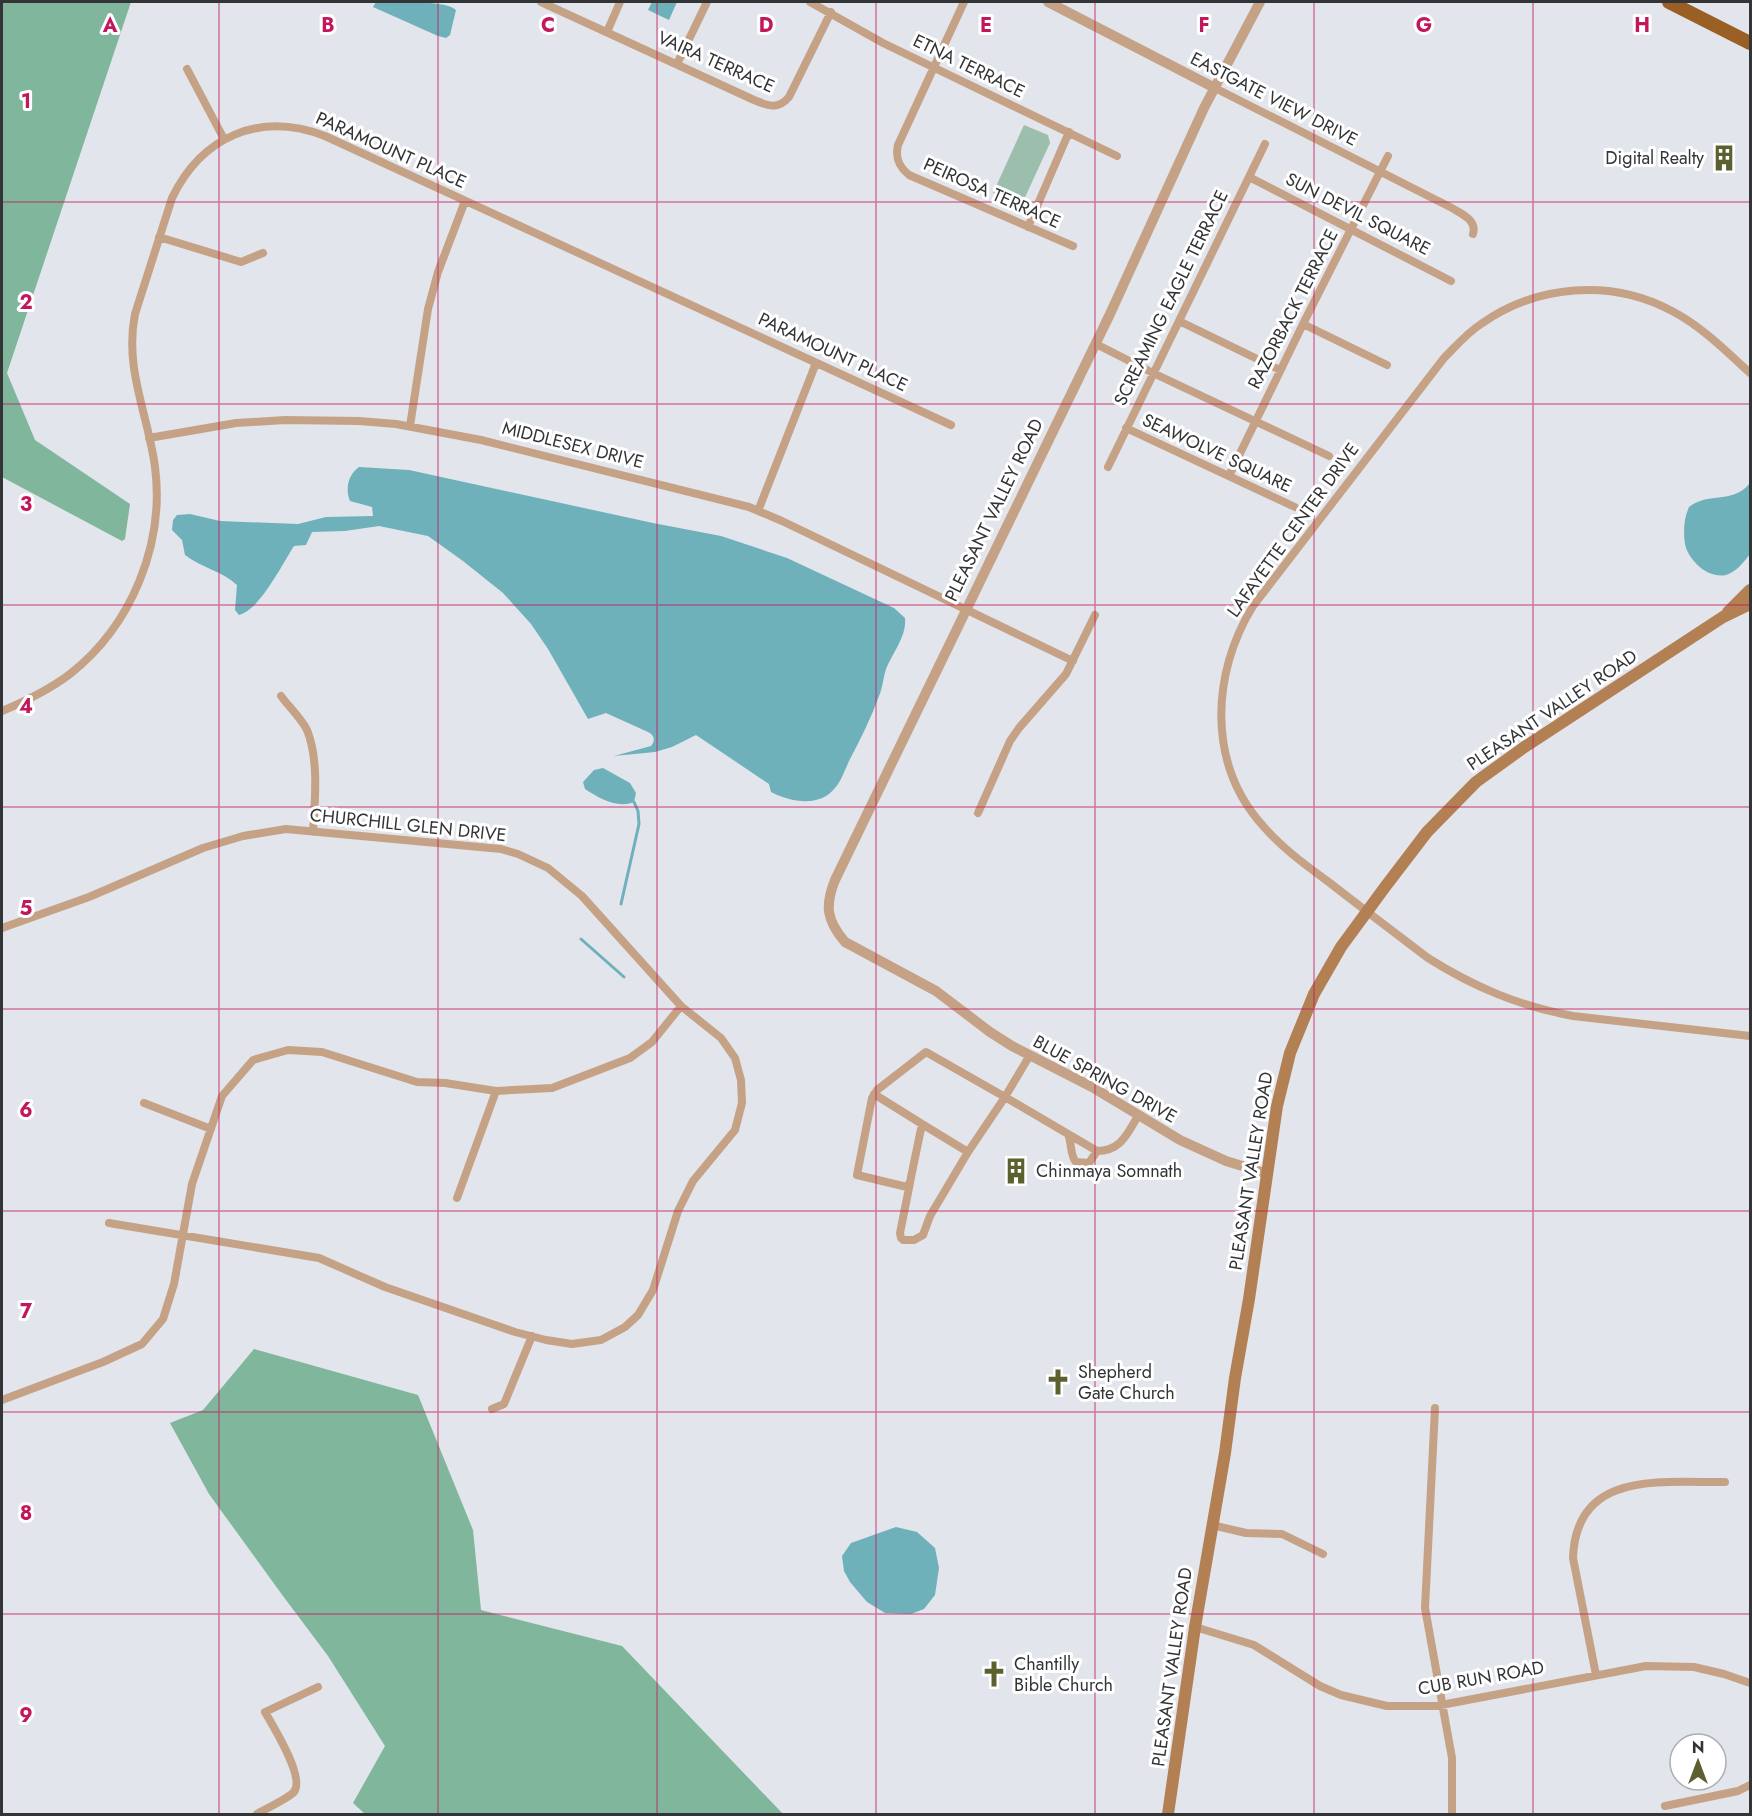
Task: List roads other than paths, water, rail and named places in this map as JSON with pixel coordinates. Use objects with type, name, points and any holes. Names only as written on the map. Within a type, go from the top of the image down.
[{"type":"highway","points":[[1669,2],[1750,43]]},
{"type":"main road","name":"PLEASANT VALLEY ROAD","points":[[1723,617],[1750,590]]},
{"type":"main road","name":"PLEASANT VALLEY ROAD","points":[[1168,1815],[1195,1628],[1225,1453],[1283,1080],[1303,1019],[1314,994],[1341,947],[1427,832],[1476,783],[1523,748],[1723,617],[1750,604]]},
{"type":"street","name":"VAIRA TERRACE","points":[[541,2],[772,107],[789,97],[831,12]]},
{"type":"street","points":[[607,32],[620,2]]},
{"type":"street","points":[[677,64],[707,2]]},
{"type":"street","name":"ETNA TERRACE","points":[[810,2],[883,43],[1117,156]]},
{"type":"street","name":"PEIROSA TERRACE","points":[[964,2],[898,146],[897,159],[909,175],[1073,246]]},
{"type":"street","name":"EASTGATE VIEW DRIVE","points":[[1048,2],[1464,215],[1473,223],[1473,234]]},
{"type":"street","name":"PLEASANT VALLEY ROAD","points":[[936,991],[845,942],[835,930],[830,917],[829,896],[1096,344],[1215,88],[1260,2]]},
{"type":"street","points":[[188,69],[224,139]]},
{"type":"street","name":"PARAMOUNT PLACE","points":[[2,711],[39,694],[69,675],[100,645],[126,609],[145,566],[155,519],[155,468],[132,365],[131,340],[135,314],[179,182],[199,157],[224,139],[240,132],[259,127],[277,126],[297,128],[325,136],[951,425]]},
{"type":"street","points":[[1028,227],[1069,132]]},
{"type":"street","name":"SCREAMING EAGLE TERRACE","points":[[1108,467],[1265,144]]},
{"type":"street","name":"RAZORBACK TERRACE","points":[[1229,476],[1388,156]]},
{"type":"street","name":"SUN DEVIL SQUARE","points":[[1249,177],[1451,281]]},
{"type":"street","points":[[410,426],[428,309],[450,236],[465,201]]},
{"type":"street","points":[[159,237],[241,262],[263,254]]},
{"type":"street","name":"LAFAYETTE CENTER DRIVE","points":[[1750,373],[1686,319],[1663,306],[1611,291],[1574,290],[1537,296],[1511,306],[1479,325],[1444,358],[1253,606],[1234,642],[1223,683],[1221,704],[1223,736],[1234,778],[1249,808],[1278,842],[1450,973],[1522,1005],[1573,1017],[1750,1036]]},
{"type":"street","points":[[1179,321],[1280,370]]},
{"type":"street","points":[[1303,324],[1387,365]]},
{"type":"street","points":[[1096,344],[1329,456]]},
{"type":"street","points":[[758,511],[816,363]]},
{"type":"street","name":"MIDDLESEX DRIVE","points":[[149,438],[236,423],[285,420],[359,421],[410,426],[481,440],[715,497],[758,511],[1073,661]]},
{"type":"street","name":"SEAWOLVE SQUARE","points":[[1126,428],[1295,507]]},
{"type":"street","points":[[978,813],[1010,741],[1058,686],[1095,615]]},
{"type":"street","points":[[281,696],[306,729],[314,760],[313,832]]},
{"type":"street","name":"CHURCHILL GLEN DRIVE","points":[[2,928],[89,897],[203,848],[243,836],[286,829],[491,848],[518,854],[535,861],[557,874],[582,896],[681,1006],[721,1038],[735,1058],[741,1080],[742,1103],[735,1130],[693,1181],[678,1211],[653,1290],[638,1315],[626,1327],[601,1340],[572,1344],[532,1336],[386,1287],[319,1258],[110,1223]]},
{"type":"street","name":"BLUE SPRING DRIVE","points":[[936,991],[990,1032],[1138,1116],[1209,1154],[1268,1174]]},
{"type":"street","points":[[2,1400],[103,1362],[142,1344],[163,1319],[174,1284],[192,1185],[222,1096],[253,1060],[288,1050],[322,1052],[417,1082],[445,1083],[496,1091],[552,1088],[630,1058],[652,1042],[681,1006]]},
{"type":"street","points":[[910,1182],[907,1187],[857,1175],[874,1094],[926,1052],[1097,1151],[1108,1151],[1121,1144],[1138,1116]]},
{"type":"street","points":[[922,1124],[900,1233],[903,1240],[919,1238],[923,1235],[930,1216],[968,1152],[1030,1055]]},
{"type":"street","points":[[457,1198],[496,1091]]},
{"type":"street","points":[[874,1094],[968,1152]]},
{"type":"street","points":[[144,1103],[211,1129]]},
{"type":"street","points":[[1068,1134],[1072,1143],[1071,1156],[1076,1162],[1089,1163],[1097,1151]]},
{"type":"street","points":[[492,1409],[504,1404],[532,1336]]},
{"type":"street","points":[[1435,1408],[1425,1608],[1452,1758],[1452,1815]]},
{"type":"street","points":[[1596,1675],[1573,1558],[1575,1541],[1585,1516],[1600,1498],[1627,1485],[1725,1482]]},
{"type":"street","points":[[1212,1525],[1246,1533],[1282,1534],[1323,1554]]},
{"type":"street","name":"CUB RUN ROAD","points":[[1195,1628],[1254,1645],[1320,1686],[1341,1695],[1387,1706],[1443,1705],[1646,1666],[1694,1667],[1750,1683]]},
{"type":"street","points":[[257,1815],[292,1794],[298,1784],[295,1771],[265,1712],[318,1687]]},
{"type":"street","points":[[1665,1806],[1738,1791],[1750,1785]]},
{"type":"water","points":[[376,2],[419,2],[450,7],[456,10],[450,35],[446,38],[438,36],[373,7]]},
{"type":"water","points":[[652,2],[677,2],[669,20],[648,10]]},
{"type":"water","points":[[359,467],[409,470],[721,536],[787,558],[894,608],[905,618],[904,631],[886,669],[873,712],[842,778],[828,794],[813,801],[779,796],[771,792],[769,784],[696,735],[672,747],[655,752],[614,756],[651,746],[653,736],[606,713],[588,719],[531,624],[503,593],[428,536],[379,526],[345,531],[312,532],[306,545],[294,546],[262,596],[247,612],[239,615],[235,610],[237,585],[185,555],[182,540],[172,530],[173,520],[177,515],[190,514],[220,521],[298,524],[326,517],[373,516],[372,507],[350,501],[348,496],[350,478]]},
{"type":"water","points":[[1750,483],[1750,554],[1730,574],[1712,574],[1700,567],[1687,550],[1684,525],[1689,507],[1697,502],[1736,494]]},
{"type":"water","points":[[603,768],[630,783],[636,793],[634,802],[615,803],[602,799],[585,789],[583,782],[594,770]]},
{"type":"water","points":[[896,1527],[917,1532],[935,1548],[939,1568],[935,1595],[924,1609],[911,1614],[885,1613],[867,1602],[844,1571],[842,1556],[851,1543]]},
{"type":"waterway","points":[[621,904],[639,824],[638,811],[634,802]]},
{"type":"waterway","points":[[581,939],[624,977]]},
{"type":"place","name":"Digital Realty","points":[[1724,158]]},
{"type":"place","name":"Chinmaya Somnath","points":[[1016,1171]]},
{"type":"place","name":"Shepherd Gate Church","points":[[1058,1382]]},
{"type":"place","name":"Chantilly Bible Church","points":[[994,1674]]}]
